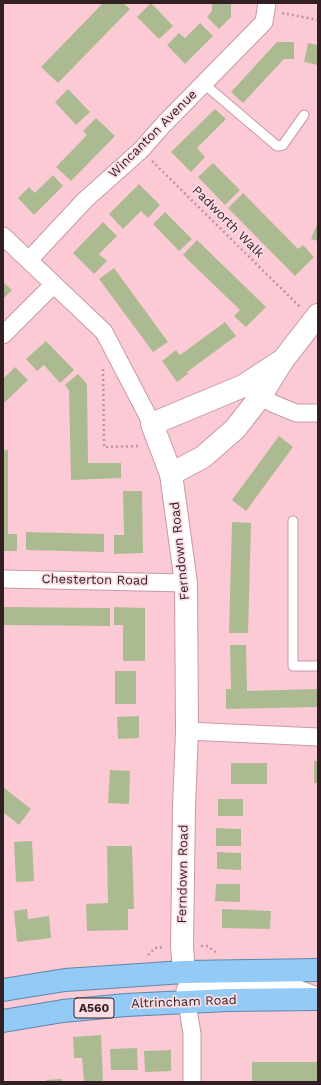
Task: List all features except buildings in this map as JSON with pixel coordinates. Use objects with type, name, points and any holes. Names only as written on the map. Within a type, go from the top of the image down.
[{"type":"highway","name":"A560","points":[[3,990],[66,980],[184,972],[318,970]]},
{"type":"highway","name":"Altrincham Road","points":[[3,1018],[126,1005],[186,1001],[318,999]]},
{"type":"main road","points":[[171,474],[203,457],[235,429],[251,391],[283,360],[310,312]]},
{"type":"main road","points":[[152,424],[251,391]]},
{"type":"main road","name":"Ferndown Road","points":[[152,424],[171,474],[186,583],[187,731],[182,946],[184,972]]},
{"type":"main road","points":[[184,972],[192,985],[196,987],[273,986],[297,991],[318,999]]},
{"type":"street","name":"Wincanton Avenue","points":[[29,260],[85,200],[141,150],[203,83],[264,22],[266,6]]},
{"type":"street","name":"Ferndown Road","points":[[3,236],[104,332],[152,424]]},
{"type":"street","points":[[3,335],[54,284]]},
{"type":"street","points":[[251,391],[279,406],[296,412],[318,413]]},
{"type":"street","name":"Chesterton Road","points":[[3,578],[186,583]]},
{"type":"street","points":[[187,731],[318,737]]},
{"type":"street","points":[[184,972],[186,1001],[192,1034],[192,1082]]},
{"type":"lane","points":[[203,83],[277,146],[283,145],[304,115]]},
{"type":"lane","points":[[293,521],[293,666],[318,666]]},
{"type":"path","points":[[266,6],[318,20]]},
{"type":"path","name":"Padworth Walk","points":[[141,150],[310,312]]},
{"type":"path","points":[[103,369],[104,447],[145,446]]}]
